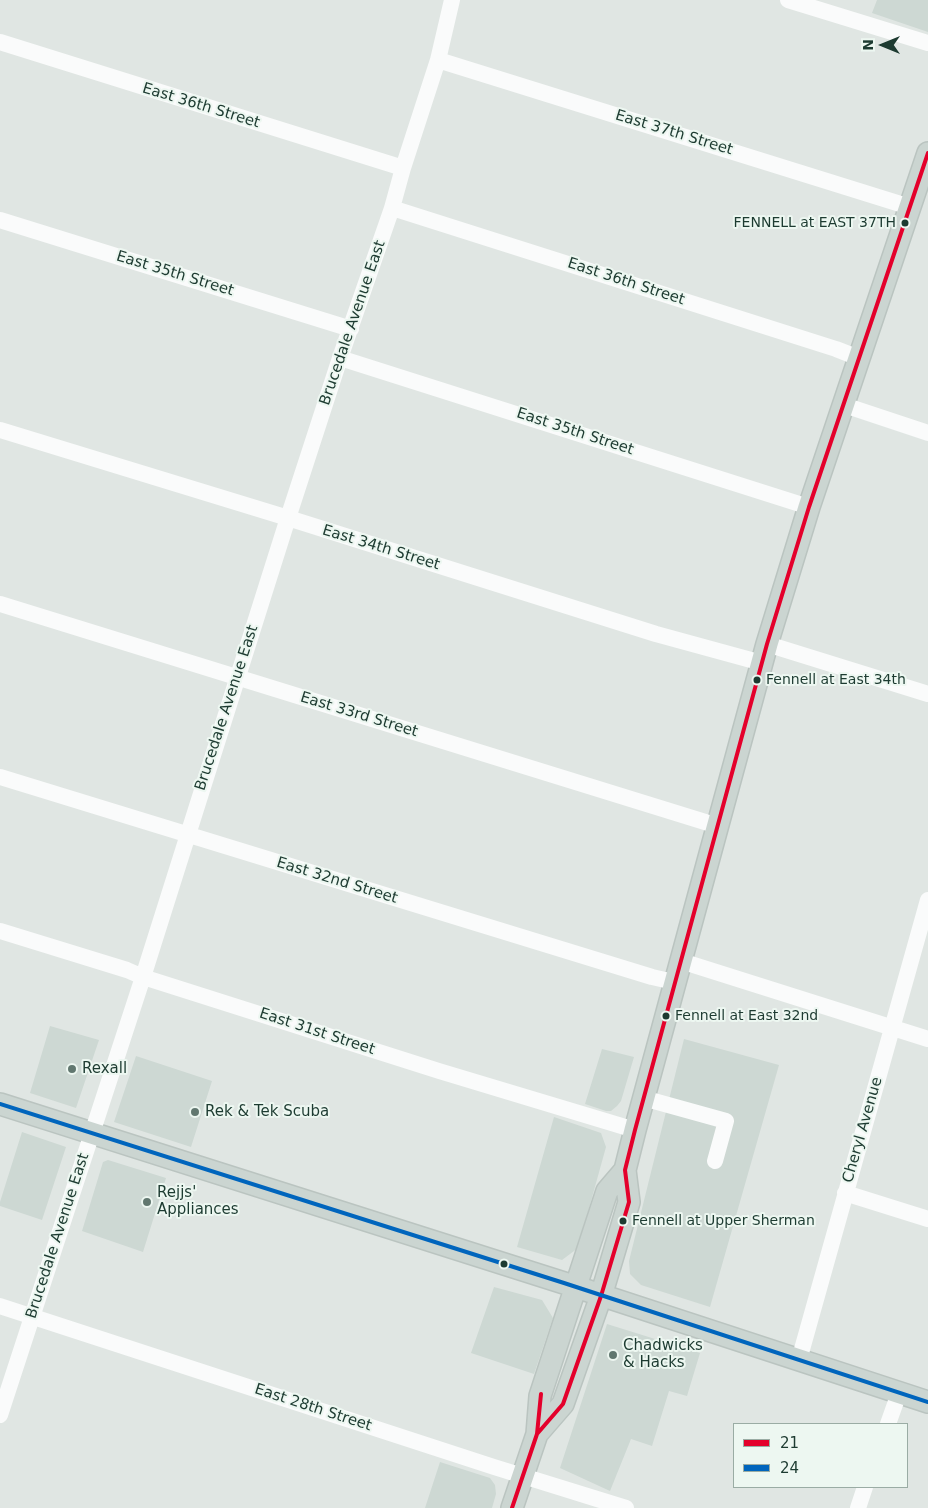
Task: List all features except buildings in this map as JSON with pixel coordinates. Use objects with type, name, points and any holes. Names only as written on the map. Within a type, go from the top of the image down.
[{"type":"main road","points":[[537,1434],[563,1404],[601,1296],[629,1202],[625,1170],[643,1098],[765,654],[809,507],[910,207],[922,186],[928,153]]},
{"type":"main road","points":[[0,1104],[576,1287],[928,1402]]},
{"type":"main road","points":[[512,1508],[537,1434],[540,1396],[607,1191],[625,1170]]},
{"type":"street","name":"Brucedale Avenue East","points":[[0,1414],[143,977],[340,358],[392,208],[438,60],[452,0]]},
{"type":"street","points":[[788,0],[928,43]]},
{"type":"street","name":"East 36th Street","points":[[0,42],[403,168]]},
{"type":"street","name":"East 37th Street","points":[[438,60],[910,207]]},
{"type":"street","name":"East 36th Street","points":[[392,208],[836,349],[859,358]]},
{"type":"street","name":"East 35th Street","points":[[0,220],[351,329]]},
{"type":"street","name":"East 35th Street","points":[[340,358],[809,507]]},
{"type":"street","points":[[844,405],[928,433]]},
{"type":"street","name":"East 34th Street","points":[[0,430],[656,634],[765,654],[928,694]]},
{"type":"street","name":"East 33rd Street","points":[[0,604],[718,826]]},
{"type":"street","name":"East 32nd Street","points":[[0,778],[652,977],[674,982]]},
{"type":"street","name":"Cheryl Avenue","points":[[799,1360],[928,900]]},
{"type":"street","name":"East 31st Street","points":[[0,931],[430,1068],[635,1130]]},
{"type":"street","points":[[681,961],[928,1039]]},
{"type":"street","points":[[643,1098],[726,1121],[715,1161]]},
{"type":"street","points":[[845,1193],[928,1219]]},
{"type":"street","name":"East 28th Street","points":[[0,1306],[626,1508]]},
{"type":"street","points":[[888,1423],[899,1393]]},
{"type":"street","points":[[858,1508],[865,1488]]},
{"type":"shaded area","points":[[877,0],[928,0],[928,32],[872,13]]},
{"type":"shaded area","points":[[50,1026],[99,1040],[76,1108],[30,1093]]},
{"type":"shaded area","points":[[684,1039],[779,1065],[710,1307],[641,1285],[630,1274],[629,1261]]},
{"type":"shaded area","points":[[602,1049],[634,1057],[621,1101],[611,1111],[585,1104]]},
{"type":"shaded area","points":[[136,1056],[212,1081],[191,1147],[114,1122]]},
{"type":"shaded area","points":[[554,1117],[601,1133],[606,1147],[578,1248],[562,1260],[517,1247]]},
{"type":"shaded area","points":[[22,1132],[66,1147],[42,1220],[0,1206]]},
{"type":"shaded area","points":[[108,1160],[166,1178],[143,1252],[82,1231],[103,1162]]},
{"type":"shaded area","points":[[494,1287],[542,1300],[553,1318],[534,1374],[471,1353]]},
{"type":"shaded area","points":[[607,1324],[700,1353],[687,1396],[669,1391],[652,1446],[631,1439],[610,1491],[560,1468]]},
{"type":"shaded area","points":[[440,1462],[490,1478],[495,1485],[496,1494],[492,1508],[425,1508]]},
{"type":"transit line","name":"21","points":[[537,1434],[563,1404],[601,1296],[629,1202],[625,1170],[635,1130],[767,644],[809,507],[928,153]]},
{"type":"transit line","name":"24","points":[[0,1104],[564,1283],[928,1402]]},
{"type":"transit line","name":"21","points":[[512,1508],[537,1434],[541,1394]]},
{"type":"place","name":"FENNELL at EAST 37TH","points":[[905,223]]},
{"type":"place","name":"Fennell at East 34th","points":[[757,680]]},
{"type":"place","name":"Fennell at East 32nd","points":[[666,1016]]},
{"type":"place","name":"Rexall","points":[[72,1069]]},
{"type":"place","name":"Rek & Tek Scuba","points":[[195,1112]]},
{"type":"place","name":"Rejjs' Appliances","points":[[147,1202]]},
{"type":"place","name":"Fennell at Upper Sherman","points":[[623,1221]]},
{"type":"place","name":"Chadwicks & Hacks","points":[[613,1355]]}]
